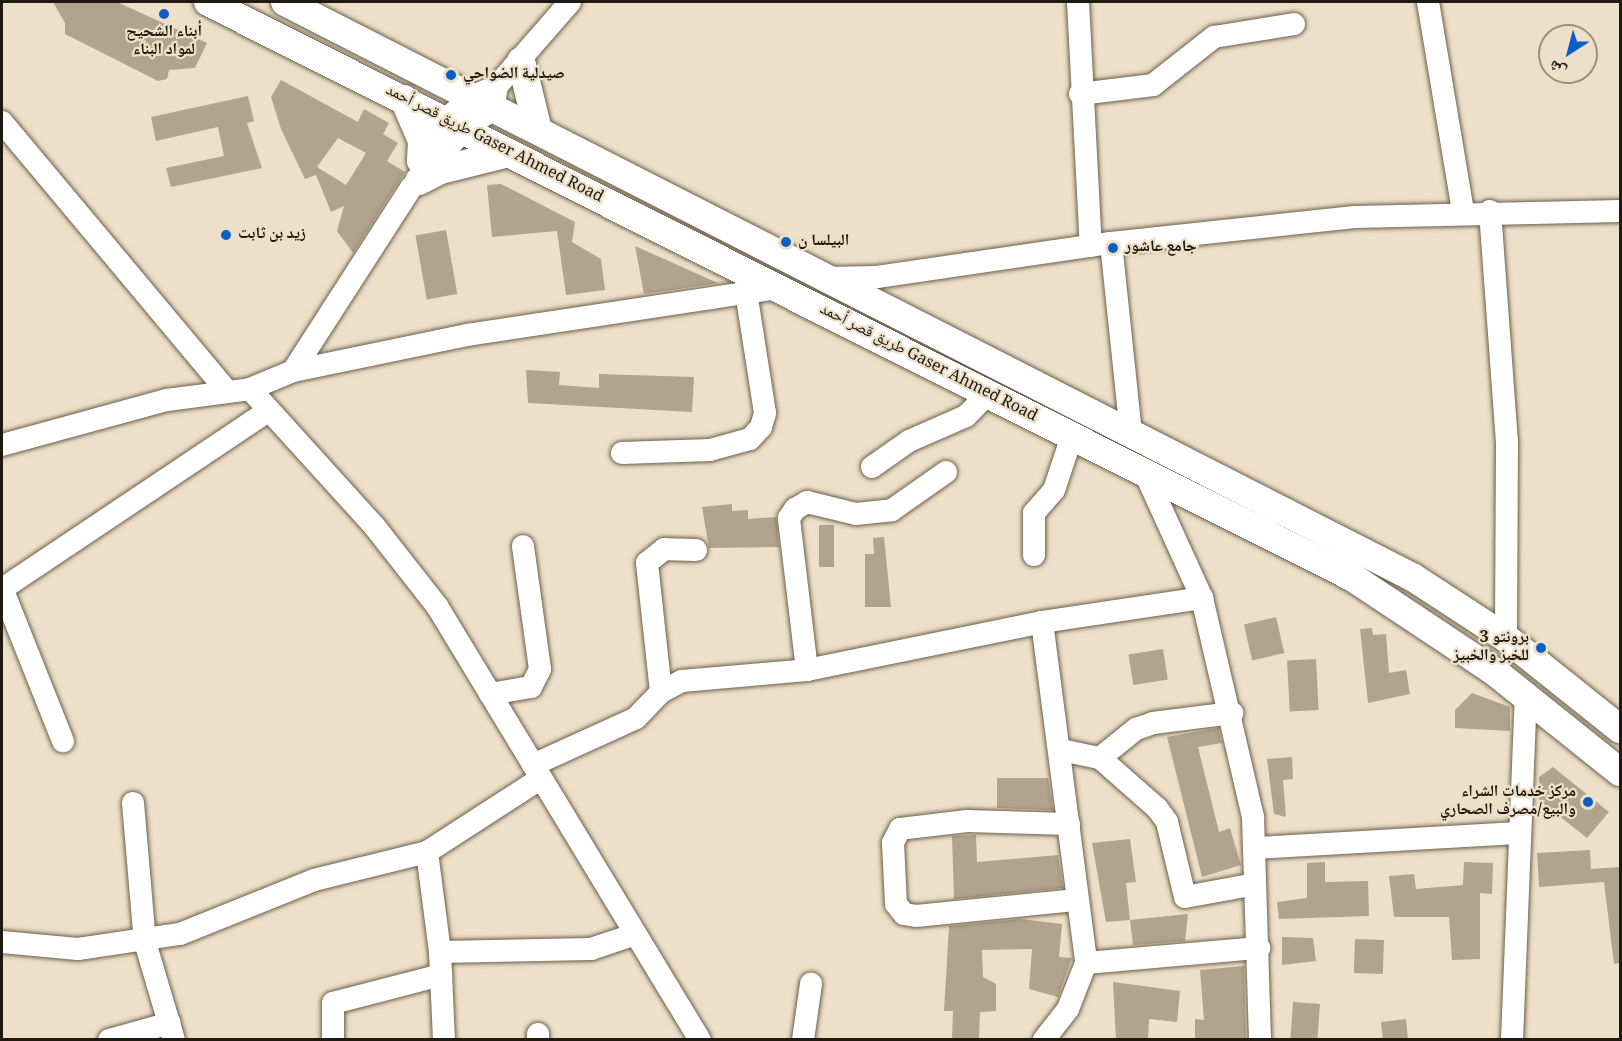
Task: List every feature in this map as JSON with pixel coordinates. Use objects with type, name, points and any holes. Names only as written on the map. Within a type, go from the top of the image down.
[{"type":"main road","name":"طريق قصر أحمد Gaser Ahmed Road","points":[[208,2],[1352,577],[1526,695],[1620,772]]},
{"type":"main road","name":"طريق قصر أحمد Gaser Ahmed Road","points":[[285,2],[487,97],[538,130],[1414,578],[1506,638],[1620,729]]},
{"type":"main road","points":[[521,61],[538,130]]},
{"type":"main road","points":[[404,99],[422,141],[417,177],[508,153]]},
{"type":"street","points":[[292,371],[417,177],[454,125],[487,97],[521,61],[570,2]]},
{"type":"street","points":[[1078,2],[1080,94],[1131,434]]},
{"type":"street","points":[[1428,2],[1464,210]]},
{"type":"street","points":[[1080,94],[1153,85],[1214,38],[1294,24]]},
{"type":"street","points":[[2,122],[226,390]]},
{"type":"street","points":[[825,278],[877,277],[1101,244],[1464,210],[1620,211]]},
{"type":"street","points":[[1490,211],[1508,441],[1506,638]]},
{"type":"street","points":[[2,445],[226,390],[250,389],[292,371],[467,335],[777,288]]},
{"type":"street","points":[[622,453],[710,450],[750,439],[761,427],[765,413],[746,292]]},
{"type":"street","points":[[250,389],[423,588],[700,1040]]},
{"type":"street","points":[[872,467],[909,441],[966,416],[988,394]]},
{"type":"street","points":[[63,741],[2,589],[269,410]]},
{"type":"street","points":[[1034,555],[1034,513],[1054,490],[1072,436]]},
{"type":"street","points":[[807,670],[789,518],[795,509],[807,502],[856,514],[892,510],[946,472]]},
{"type":"street","points":[[1145,473],[1202,598],[1232,713],[1256,848],[1260,1040]]},
{"type":"street","points":[[490,694],[531,687],[540,669],[523,546]]},
{"type":"street","points":[[661,692],[647,563],[664,549],[696,550]]},
{"type":"street","points":[[2,942],[48,950],[144,942],[229,916],[323,877],[427,852],[537,772],[636,718],[661,692],[682,681],[807,670],[1042,622],[1202,598]]},
{"type":"street","points":[[1042,622],[1061,750],[1086,963],[1068,1009],[1044,1040]]},
{"type":"street","points":[[1512,1040],[1526,695]]},
{"type":"street","points":[[1101,758],[1136,729],[1153,723],[1232,713]]},
{"type":"street","points":[[1061,750],[1101,758],[1167,822],[1185,897],[1255,884]]},
{"type":"street","points":[[109,1040],[172,1031],[144,942],[133,803]]},
{"type":"street","points":[[1069,824],[967,821],[900,829],[893,843],[896,904],[904,914],[916,916],[1077,900]]},
{"type":"street","points":[[1256,848],[1520,833]]},
{"type":"street","points":[[427,852],[441,952],[444,1040]]},
{"type":"street","points":[[441,952],[591,949],[636,934]]},
{"type":"street","points":[[1086,963],[1259,948]]},
{"type":"street","points":[[333,1040],[333,1003],[441,975]]},
{"type":"street","points":[[803,1040],[811,984]]},
{"type":"building","points":[[53,2],[117,2],[207,43],[195,68],[169,70],[167,79],[158,81],[65,34],[65,23]]},
{"type":"building","points":[[281,80],[358,122],[364,109],[389,123],[383,134],[398,143],[387,161],[405,172],[353,253],[337,231],[344,206],[331,212],[316,175],[305,179],[281,129],[271,97]],"holes":[[[338,138],[366,153],[346,185],[317,167]]]},
{"type":"building","points":[[248,96],[254,121],[247,123],[262,168],[171,187],[166,168],[224,156],[218,127],[156,141],[151,117]]},
{"type":"building","points":[[501,184],[575,222],[572,242],[601,259],[605,290],[566,295],[557,231],[492,237],[487,185]]},
{"type":"building","points":[[446,230],[457,294],[427,299],[415,235]]},
{"type":"building","points":[[635,246],[718,283],[644,294]]},
{"type":"building","points":[[526,370],[560,372],[559,385],[599,388],[599,374],[694,377],[692,412],[528,403]]},
{"type":"building","points":[[732,504],[732,511],[748,510],[748,519],[776,517],[779,547],[709,548],[702,507]]},
{"type":"building","points":[[819,525],[834,525],[834,567],[819,567]]},
{"type":"building","points":[[884,537],[891,607],[865,607],[865,554],[874,554],[873,538]]},
{"type":"building","points":[[1276,617],[1284,653],[1252,660],[1244,624]]},
{"type":"building","points":[[1372,628],[1373,635],[1386,634],[1389,673],[1406,670],[1410,694],[1368,703],[1360,629]]},
{"type":"building","points":[[1163,649],[1168,680],[1133,685],[1128,654]]},
{"type":"building","points":[[1316,659],[1319,710],[1290,711],[1287,661]]},
{"type":"building","points":[[1472,693],[1510,707],[1510,731],[1455,728],[1455,710]]},
{"type":"building","points":[[1218,728],[1222,743],[1198,747],[1219,832],[1230,828],[1241,865],[1202,877],[1167,737]]},
{"type":"building","points":[[1292,757],[1293,779],[1283,780],[1286,817],[1274,814],[1267,759]]},
{"type":"building","points":[[1553,767],[1609,812],[1587,838],[1539,800],[1539,777]]},
{"type":"building","points":[[997,778],[1048,778],[1053,810],[997,808]]},
{"type":"building","points":[[976,835],[977,862],[1058,855],[1063,888],[954,899],[952,836]]},
{"type":"building","points":[[1130,839],[1136,882],[1126,883],[1130,920],[1106,922],[1092,843]]},
{"type":"building","points":[[1590,850],[1591,869],[1620,867],[1620,963],[1614,964],[1604,882],[1539,887],[1537,853]]},
{"type":"building","points":[[1325,862],[1325,882],[1368,881],[1369,916],[1279,919],[1277,902],[1307,898],[1307,863]]},
{"type":"building","points":[[1464,862],[1493,863],[1492,894],[1480,893],[1480,959],[1452,960],[1449,917],[1394,917],[1389,876],[1414,874],[1416,889],[1463,885]]},
{"type":"building","points":[[1188,914],[1185,941],[1133,945],[1130,920]]},
{"type":"building","points":[[1021,919],[1062,924],[1059,957],[1072,958],[1058,997],[1029,989],[1032,949],[982,950],[983,977],[996,984],[996,1011],[980,1012],[979,1040],[952,1040],[953,1011],[944,1011],[949,926]]},
{"type":"building","points":[[1282,937],[1313,938],[1316,961],[1282,965]]},
{"type":"building","points":[[1355,939],[1384,940],[1383,974],[1354,973]]},
{"type":"building","points":[[1244,966],[1246,1040],[1195,1040],[1195,1019],[1204,1020],[1200,970]]},
{"type":"building","points":[[1113,982],[1180,991],[1177,1022],[1149,1019],[1148,1040],[1116,1040]]},
{"type":"building","points":[[1293,1002],[1320,1004],[1317,1040],[1290,1040]]},
{"type":"building","points":[[1406,1019],[1408,1040],[1383,1040],[1381,1022]]},
{"type":"place","name":"أبناء الشحيح لمواد البناء","points":[[164,14]]},
{"type":"place","name":"صيدلية الضواحي","points":[[451,75]]},
{"type":"place","name":"زيد بن ثابت","points":[[226,235]]},
{"type":"place","name":"البيلسا ن","points":[[786,242]]},
{"type":"place","name":"جامع عاشور","points":[[1113,248]]},
{"type":"place","name":"برونتو 3 للخبز والخبيز","points":[[1541,648]]},
{"type":"place","name":"مركز خدمات الشراء والبيع/مصرف الصحاري","points":[[1588,802]]}]
